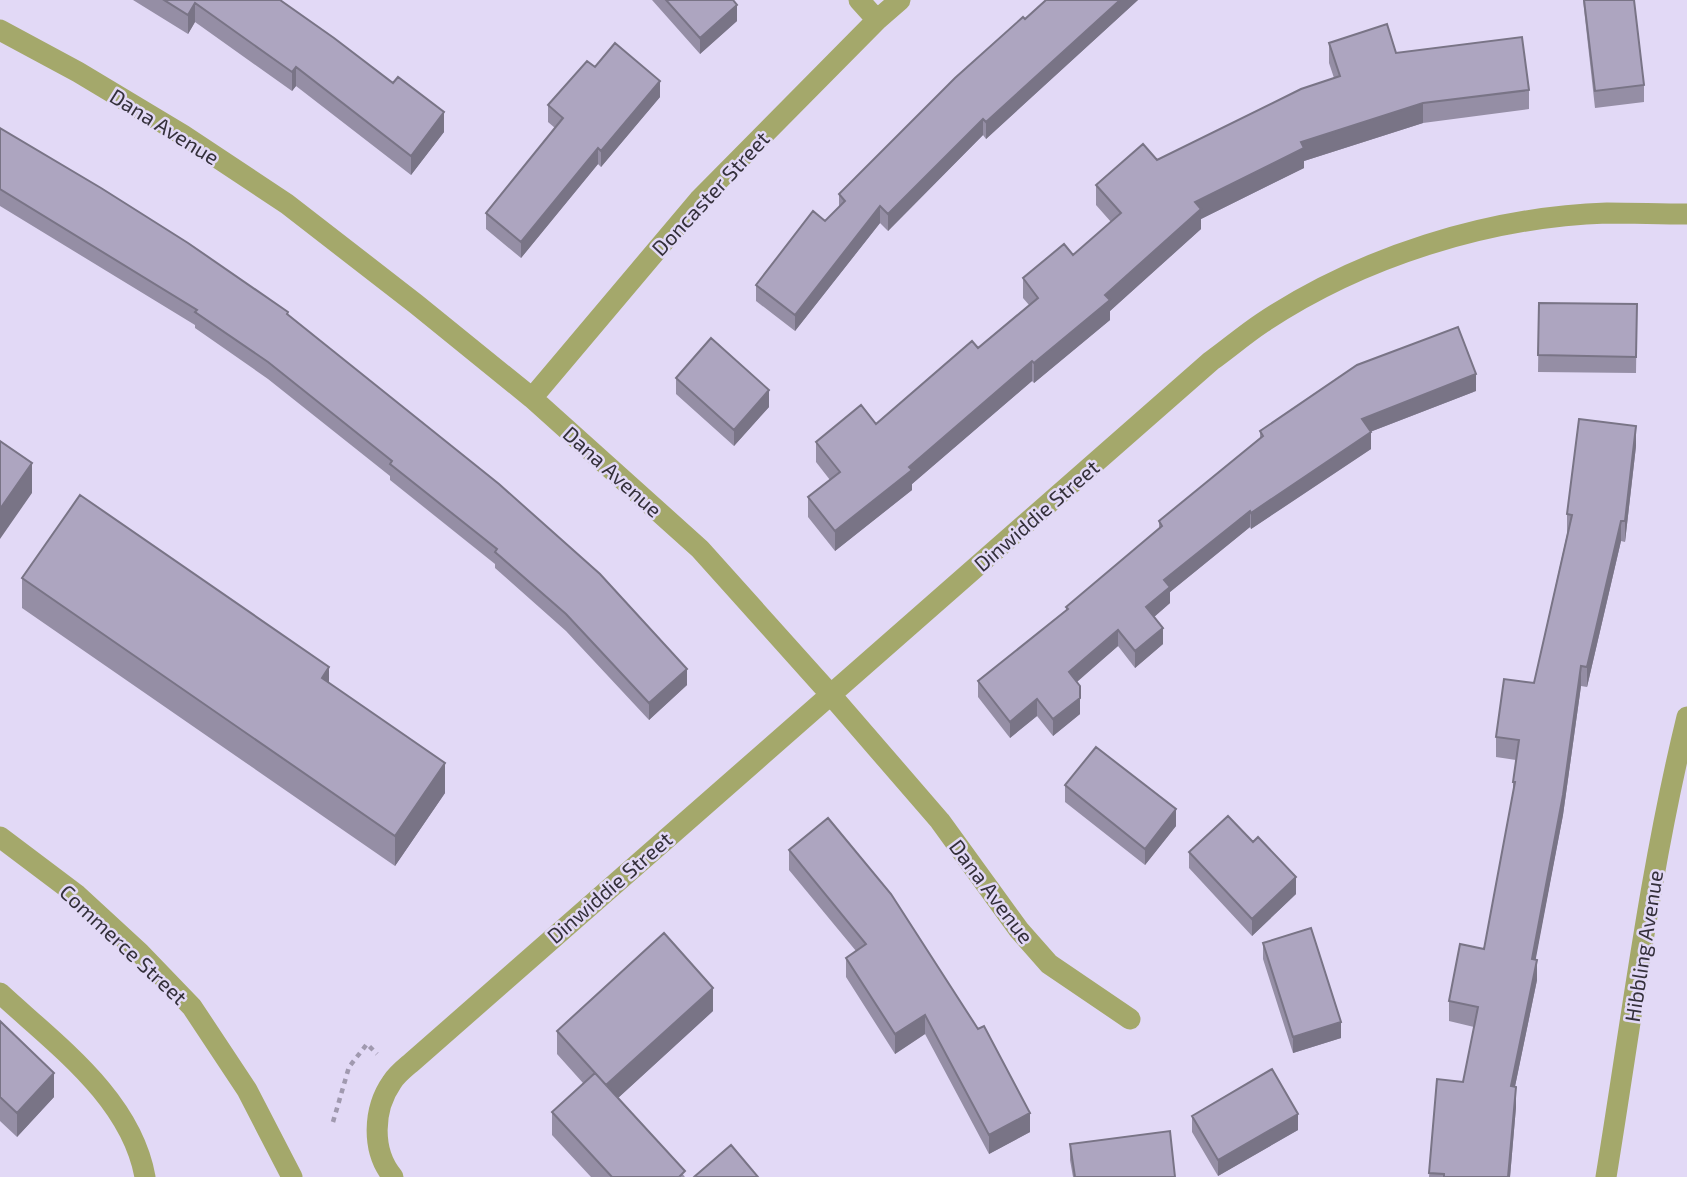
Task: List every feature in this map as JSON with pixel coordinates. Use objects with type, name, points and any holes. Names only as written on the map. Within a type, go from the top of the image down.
[{"type":"street","points":[[859,0],[877,20]]},
{"type":"street","name":"Doncaster Street","points":[[532,398],[699,200],[900,0]]},
{"type":"street","name":"Dana Avenue","points":[[0,30],[78,72],[183,135],[286,204],[532,398],[700,549],[940,821],[1019,930],[1049,964],[1130,1019]]},
{"type":"street","name":"Dinwiddie Street","points":[[393,1177],[379,1147],[377,1121],[380,1105],[392,1081],[613,883],[1211,361],[1262,323],[1311,294],[1399,253],[1461,235],[1510,224],[1605,214],[1687,214]]},
{"type":"street","name":"Hibbling Avenue","points":[[1606,1177],[1657,860],[1687,717]]},
{"type":"street","name":"Commerce Street","points":[[0,837],[77,895],[140,953],[192,1007],[247,1090],[292,1177]]},
{"type":"street","points":[[0,993],[87,1073],[121,1117],[142,1159],[145,1177]]},
{"type":"building","points":[[164,0],[280,0],[393,83],[398,77],[444,112],[411,156],[296,67],[292,72],[195,3],[188,15]]},
{"type":"building","points":[[666,0],[733,0],[737,5],[700,38]]},
{"type":"building","points":[[1046,0],[1120,0],[986,122],[983,119],[888,214],[880,206],[795,315],[756,285],[813,211],[825,221],[845,201],[839,194],[955,78]]},
{"type":"building","points":[[1584,0],[1634,0],[1644,85],[1595,91]]},
{"type":"building","points":[[1387,24],[1396,53],[1522,37],[1529,90],[1423,103],[1301,142],[1304,148],[1195,202],[1201,209],[1105,295],[1110,300],[1034,363],[1032,361],[909,467],[912,470],[835,531],[808,497],[840,472],[816,442],[861,405],[876,424],[972,341],[978,348],[1038,298],[1023,278],[1064,244],[1073,255],[1121,213],[1096,185],[1143,144],[1157,160],[1301,89],[1340,76],[1329,43]]},
{"type":"building","points":[[615,43],[660,81],[601,151],[598,148],[521,242],[486,213],[563,118],[548,105],[587,61],[595,67]]},
{"type":"building","points":[[0,128],[188,243],[288,312],[287,314],[499,484],[600,574],[687,669],[649,703],[566,614],[495,552],[497,549],[268,362],[195,312],[197,310],[0,189]]},
{"type":"building","points":[[1539,303],[1637,304],[1636,357],[1538,355]]},
{"type":"building","points":[[1458,327],[1476,374],[1362,419],[1371,432],[1251,513],[1250,511],[1164,580],[1170,587],[1146,607],[1163,628],[1135,651],[1118,630],[1069,672],[1080,686],[1080,698],[1053,719],[1037,699],[1010,722],[978,681],[1068,609],[1066,607],[1162,526],[1159,521],[1263,436],[1260,431],[1357,365]]},
{"type":"building","points":[[711,338],[769,390],[734,430],[676,378]]},
{"type":"building","points":[[1579,419],[1636,426],[1625,521],[1621,521],[1587,667],[1581,666],[1563,795],[1532,959],[1537,960],[1511,1086],[1516,1087],[1508,1177],[1444,1177],[1444,1174],[1429,1173],[1437,1079],[1463,1082],[1478,1007],[1449,1001],[1460,944],[1484,949],[1515,782],[1519,740],[1496,737],[1504,679],[1534,683],[1572,515],[1567,514]]},
{"type":"building","points":[[0,441],[32,463],[0,509]]},
{"type":"building","points":[[80,495],[329,667],[322,678],[445,763],[395,836],[22,578]]},
{"type":"building","points":[[1096,747],[1176,809],[1145,849],[1065,785]]},
{"type":"building","points":[[1228,816],[1253,842],[1258,837],[1296,877],[1252,919],[1189,852]]},
{"type":"building","points":[[828,818],[891,894],[978,1029],[984,1026],[1030,1113],[989,1135],[925,1015],[895,1034],[846,958],[866,944],[789,850]]},
{"type":"building","points":[[1311,928],[1341,1022],[1293,1037],[1263,943]]},
{"type":"building","points":[[664,933],[713,988],[606,1085],[557,1031]]},
{"type":"building","points":[[0,1021],[54,1073],[17,1113],[0,1097]]},
{"type":"building","points":[[1272,1069],[1298,1114],[1218,1160],[1192,1116]]},
{"type":"building","points":[[595,1073],[685,1171],[679,1177],[612,1177],[552,1112]]},
{"type":"building","points":[[1170,1131],[1175,1177],[1075,1177],[1070,1144]]},
{"type":"building","points":[[731,1145],[758,1177],[694,1177]]}]
